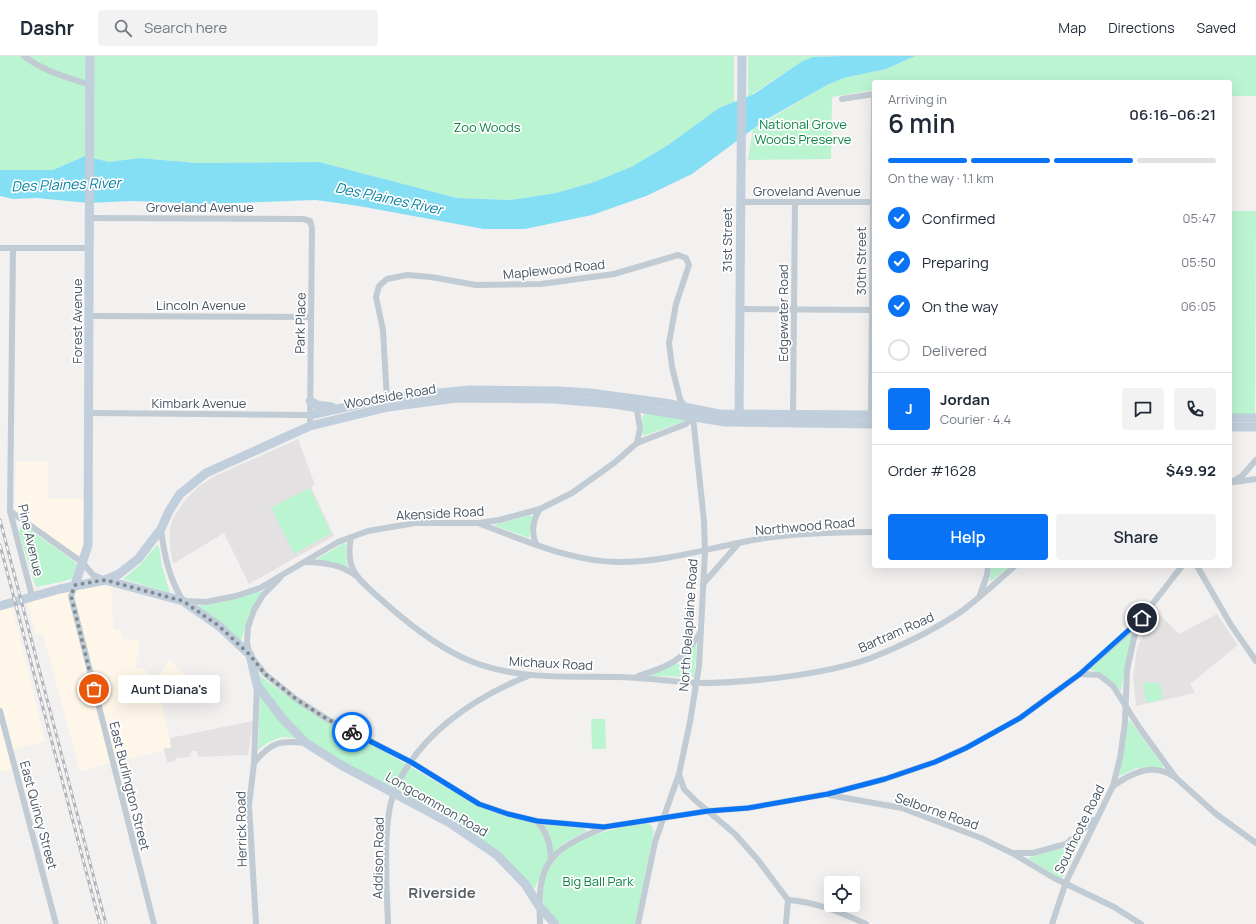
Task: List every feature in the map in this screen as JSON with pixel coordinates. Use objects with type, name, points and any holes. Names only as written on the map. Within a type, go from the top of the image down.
[{"type":"street","points":[[24,56],[36,65],[52,73],[90,85]]},
{"type":"street","name":"Forest Avenue","points":[[75,585],[88,545],[91,154],[90,56]]},
{"type":"street","name":"31st Street","points":[[739,419],[742,56]]},
{"type":"street","points":[[842,98],[872,94]]},
{"type":"street","name":"Groveland Avenue","points":[[740,202],[872,202]]},
{"type":"street","name":"Edgewater Road","points":[[793,419],[795,202]]},
{"type":"street","name":"Groveland Avenue","points":[[90,213],[303,219],[310,221]]},
{"type":"street","name":"Park Place","points":[[310,221],[312,226],[310,426]]},
{"type":"street","points":[[0,248],[90,248]]},
{"type":"street","name":"Pine Avenue","points":[[13,248],[10,511],[32,596]]},
{"type":"street","name":"Maplewood Road","points":[[387,403],[383,330],[376,297],[380,286],[387,278],[407,275],[431,277],[476,285],[541,284],[614,274],[678,255],[686,258],[689,266],[676,304],[671,331],[670,354],[680,399],[684,407],[693,417]]},
{"type":"street","points":[[740,309],[872,310]]},
{"type":"street","name":"Lincoln Avenue","points":[[90,316],[311,316]]},
{"type":"street","name":"Woodside Road","points":[[310,415],[345,407],[387,403],[458,398],[506,398],[636,403],[684,407],[739,419]]},
{"type":"street","points":[[310,401],[322,406],[345,407]]},
{"type":"street","name":"Woodside Road","points":[[105,580],[119,574],[131,566],[147,550],[161,529],[175,501],[196,480],[218,467],[310,426],[387,403]]},
{"type":"street","points":[[636,403],[640,429],[637,443]]},
{"type":"street","name":"Woodside Road","points":[[636,403],[693,417],[739,419]]},
{"type":"street","name":"Kimbark Avenue","points":[[89,413],[310,415]]},
{"type":"street","name":"Akenside Road","points":[[183,601],[206,602],[236,596],[260,588],[280,578],[338,542],[379,529],[415,523],[479,523],[500,520],[540,509],[572,493],[614,463],[637,443],[686,424],[693,417]]},
{"type":"street","name":"North Delaplaine Road","points":[[638,924],[647,877],[662,818],[678,774],[690,722],[697,682],[705,552],[704,520],[693,417]]},
{"type":"street","points":[[1232,418],[1256,418]]},
{"type":"street","points":[[739,419],[872,420]]},
{"type":"street","points":[[1232,427],[1256,427]]},
{"type":"street","points":[[1232,482],[1242,476],[1256,460]]},
{"type":"street","points":[[1232,483],[1256,479]]},
{"type":"street","points":[[536,544],[533,536],[534,525],[540,509]]},
{"type":"street","points":[[10,511],[83,563],[93,575],[105,580],[183,601],[219,626],[250,655],[265,674],[296,699],[327,719],[411,762],[479,804],[508,814],[537,821],[604,827],[708,811],[748,808],[828,794],[885,779],[935,762],[966,748],[1020,718],[1080,674],[1138,624],[1180,568]]},
{"type":"street","name":"Northwood Road","points":[[479,523],[536,544],[581,558],[618,562],[661,560],[705,552],[761,539],[802,534],[872,532]]},
{"type":"street","points":[[161,529],[168,569],[176,590],[183,601]]},
{"type":"street","points":[[351,537],[349,554],[354,574]]},
{"type":"street","name":"Northwood Road","points":[[703,584],[738,544]]},
{"type":"street","name":"Michaux Road","points":[[304,562],[333,565],[348,570],[403,619],[440,645],[472,662],[502,671],[529,676],[634,677],[697,682]]},
{"type":"street","points":[[980,597],[987,576],[988,568]]},
{"type":"street","name":"Bartram Road","points":[[697,682],[791,675],[818,671],[870,658],[926,633],[960,612],[980,597],[1013,568]]},
{"type":"street","points":[[1198,568],[1231,625],[1256,660]]},
{"type":"street","name":"Akenside Road","points":[[250,655],[247,635],[250,619],[263,595],[280,578]]},
{"type":"street","points":[[0,606],[75,585],[105,580]]},
{"type":"street","name":"East Burlington Street","points":[[75,585],[71,596],[154,924]]},
{"type":"street","points":[[0,600],[10,602]]},
{"type":"street","name":"Southcote Road","points":[[1052,924],[1066,882],[1113,786],[1120,758],[1126,707],[1127,670],[1138,624]]},
{"type":"street","name":"Michaux Road","points":[[634,677],[667,667],[676,662],[689,649],[701,631]]},
{"type":"street","name":"Longcommon Road","points":[[250,655],[257,686],[282,718],[306,743],[341,765],[450,823],[497,855],[525,884],[539,906],[555,924]]},
{"type":"street","points":[[1080,674],[1094,674],[1106,680],[1113,686],[1176,778],[1216,814],[1256,843]]},
{"type":"street","points":[[394,793],[411,762],[431,738],[454,717],[500,687],[529,676]]},
{"type":"street","name":"Herrick Road","points":[[256,924],[249,805],[254,763],[257,686]]},
{"type":"street","name":"East Quincy Street","points":[[0,711],[56,924]]},
{"type":"street","name":"Longcommon Road","points":[[254,763],[264,751],[274,744],[288,741],[306,743]]},
{"type":"street","points":[[1113,786],[1126,777],[1144,770],[1165,772],[1176,778]]},
{"type":"street","points":[[678,774],[684,789],[735,834],[758,860],[788,900],[786,924]]},
{"type":"street","name":"Addison Road","points":[[388,924],[388,831],[394,793]]},
{"type":"street","name":"Selborne Road","points":[[828,794],[902,808],[981,838],[1012,853],[1054,878],[1066,882],[1114,907],[1141,924]]},
{"type":"street","name":"Selborne Road","points":[[1012,853],[1033,852],[1066,844],[1096,818]]},
{"type":"street","points":[[537,821],[544,830],[550,842],[551,858]]},
{"type":"street","points":[[540,924],[539,892],[543,873],[551,858],[565,846],[604,827]]},
{"type":"street","points":[[788,900],[807,902],[841,912],[866,924]]},
{"type":"shaded area","points":[[298,439],[315,485],[311,487],[334,536],[249,584],[224,533],[173,564],[170,547],[170,528],[173,519],[184,501],[198,487],[213,477]]},
{"type":"shaded area","points":[[48,461],[48,498],[87,498],[86,564],[15,511],[16,462]]},
{"type":"shaded area","points":[[111,585],[113,629],[120,630],[122,639],[140,640],[135,669],[143,667],[155,684],[169,659],[192,682],[161,701],[172,748],[164,748],[164,750],[80,771],[43,634],[36,635],[73,773],[27,602],[65,592]]},
{"type":"shaded area","points":[[11,603],[45,741],[10,751],[15,768],[0,772],[0,607]]},
{"type":"shaded area","points":[[1157,612],[1179,634],[1217,614],[1238,645],[1190,684],[1195,693],[1136,706],[1133,677],[1137,649]]},
{"type":"shaded area","points":[[253,721],[248,755],[198,757],[197,751],[192,751],[189,757],[176,758],[176,760],[167,763],[164,748],[171,748],[170,738]]},
{"type":"green space","name":"Zoo Woods","points":[[0,56],[734,56],[734,102],[719,108],[668,145],[633,166],[594,182],[556,193],[510,200],[457,198],[319,162],[197,163],[139,158],[109,162],[85,156],[53,170],[0,170]]},
{"type":"green space","points":[[748,56],[845,56],[812,57],[801,62],[748,97]]},
{"type":"green space","name":"National Grove Woods Preserve","points":[[915,56],[1256,56],[1256,96],[1232,96],[1232,80],[872,80],[872,90],[832,97],[831,159],[748,160],[753,129],[829,84],[844,78],[886,69]]},
{"type":"green space","points":[[1232,211],[1256,211],[1255,414],[1232,415]]},
{"type":"green space","points":[[645,413],[685,421],[643,436],[642,418]]},
{"type":"green space","points":[[310,488],[331,533],[294,554],[271,508]]},
{"type":"green space","points":[[530,515],[533,517],[529,538],[493,525]]},
{"type":"green space","points":[[25,526],[75,562],[77,565],[73,578],[36,587],[19,533],[20,527]]},
{"type":"green space","points":[[344,543],[346,544],[348,567],[317,559]]},
{"type":"green space","points":[[157,545],[159,547],[162,566],[170,593],[123,579],[140,565]]},
{"type":"green space","points":[[991,568],[1008,568],[990,582]]},
{"type":"green space","points":[[261,591],[249,614],[241,641],[197,606],[219,603]]},
{"type":"green space","points":[[1129,635],[1131,635],[1131,638],[1121,691],[1102,674],[1089,669]]},
{"type":"green space","points":[[695,645],[697,646],[694,677],[649,676],[679,663]]},
{"type":"green space","points":[[258,674],[286,695],[480,807],[518,819],[557,826],[584,828],[587,831],[564,843],[550,857],[534,890],[510,863],[305,739],[282,737],[269,742],[258,750],[260,691]]},
{"type":"green space","points":[[1143,682],[1160,683],[1163,699],[1146,703]]},
{"type":"green space","points":[[591,719],[605,719],[606,749],[592,749]]},
{"type":"green space","points":[[1129,719],[1163,768],[1137,768],[1119,776]]},
{"type":"green space","name":"Big Ball Park","points":[[646,823],[651,825],[654,831],[635,924],[560,924],[547,911],[543,903],[544,885],[549,870],[557,857],[569,847],[583,839],[599,833]]},
{"type":"green space","points":[[1082,834],[1083,835],[1062,878],[1027,858],[1064,848]]},
{"type":"water","name":"Des Plaines River","points":[[915,56],[886,69],[844,78],[829,84],[764,121],[692,174],[646,196],[592,215],[525,229],[484,229],[359,206],[316,200],[204,204],[132,201],[88,203],[37,198],[13,199],[0,196],[0,170],[53,170],[85,156],[109,162],[139,158],[197,163],[319,162],[457,198],[510,200],[556,193],[594,182],[633,166],[668,145],[719,108],[754,94],[801,62],[812,57]]},
{"type":"railway","points":[[0,520],[106,924]]},
{"type":"railway","points":[[0,545],[100,924]]},
{"type":"way so far","points":[[94,689],[71,596],[75,585],[105,580],[183,601],[219,626],[250,655],[265,674],[296,699],[327,719],[352,732]]},
{"type":"place","name":"Aunt Diana's","points":[[94,689]]},
{"type":"district","name":"Riverside","points":[[442,892]]},
{"type":"route","points":[[352,732],[411,762],[479,804],[508,814],[537,821],[604,827],[708,811],[748,808],[828,794],[885,779],[935,762],[966,748],[1020,718],[1080,674],[1138,624],[1142,618]]}]
